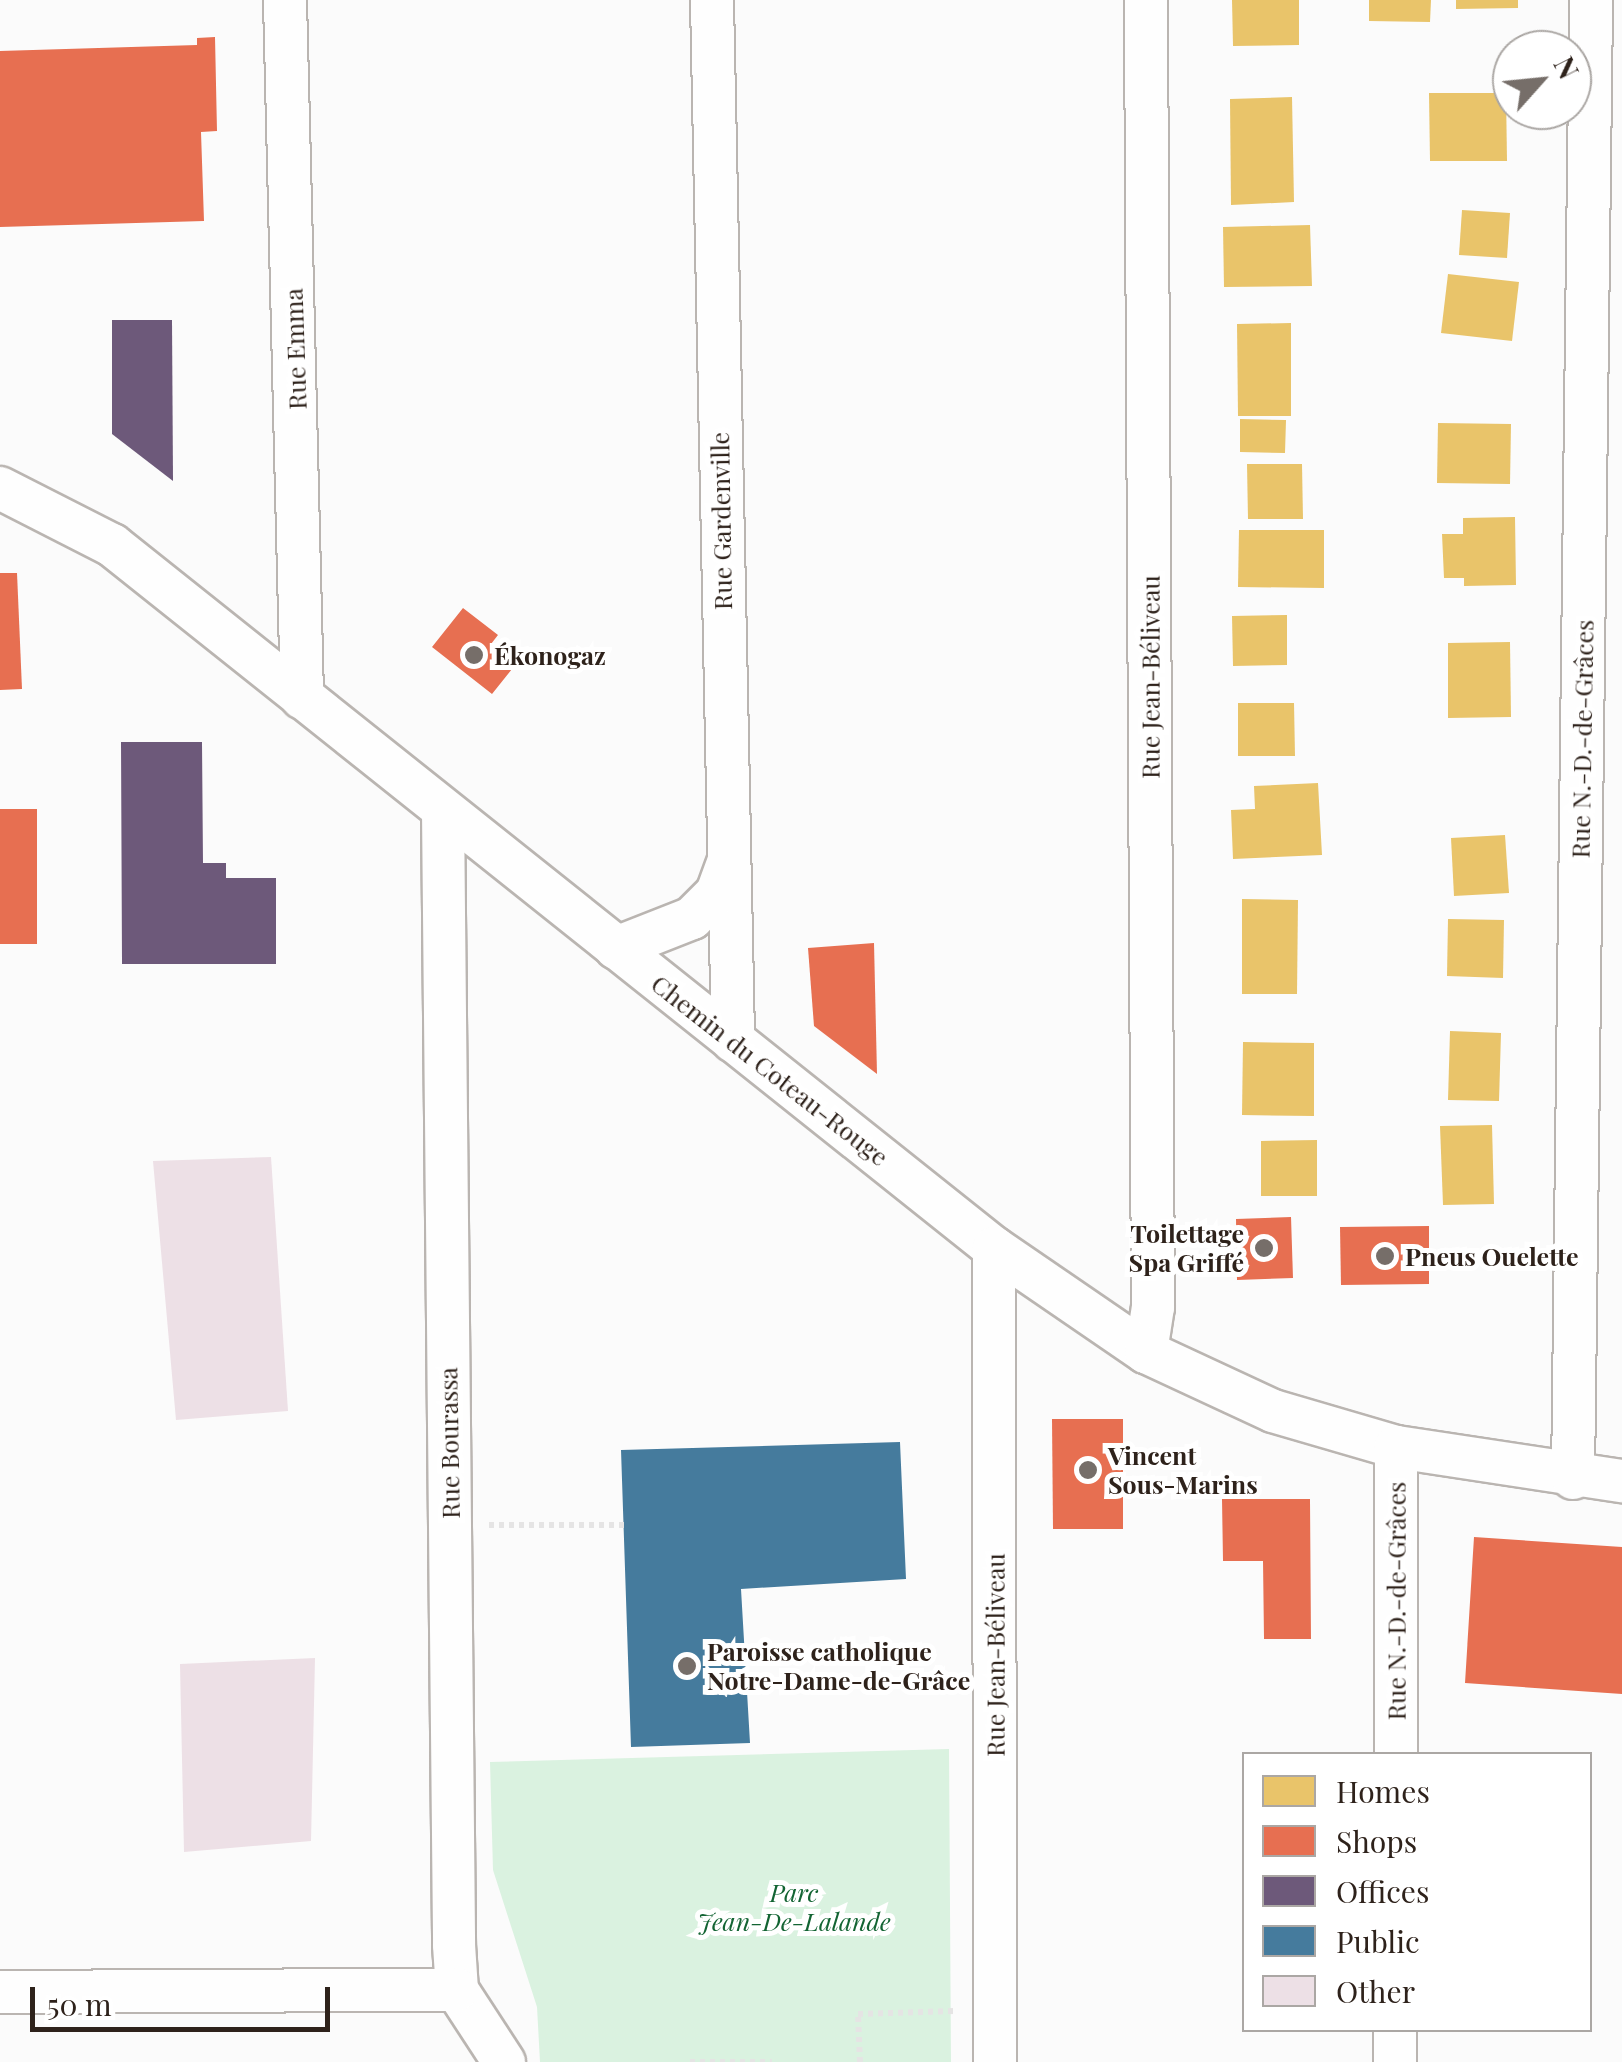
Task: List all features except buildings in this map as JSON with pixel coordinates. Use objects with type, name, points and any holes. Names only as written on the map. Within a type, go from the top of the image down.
[{"type":"street","name":"Rue Emma","points":[[285,0],[302,698]]},
{"type":"street","name":"Rue Gardenville","points":[[712,0],[734,1041]]},
{"type":"street","name":"Rue Jean-Béliveau","points":[[1146,0],[1153,1307],[1146,1352]]},
{"type":"street","name":"Rue N.-D.-de-Grâces","points":[[1572,1478],[1591,0]]},
{"type":"street","name":"Chemin du Coteau-Rouge","points":[[0,488],[112,545],[994,1248],[1146,1352],[1274,1410],[1396,1448],[1572,1478],[1622,1481]]},
{"type":"street","name":"Rue Bourassa","points":[[442,810],[456,1990]]},
{"type":"street","points":[[616,948],[692,918],[717,893],[728,863]]},
{"type":"street","name":"Rue Jean-Béliveau","points":[[994,1248],[994,2062]]},
{"type":"street","name":"Rue N.-D.-de-Grâces","points":[[1396,1448],[1396,1752]]},
{"type":"street","points":[[0,1992],[456,1990],[504,2062]]},
{"type":"street","points":[[1395,2032],[1395,2062]]},
{"type":"path","points":[[487,1525],[624,1525]]},
{"type":"path","points":[[860,2062],[858,2014],[960,2010]]},
{"type":"path","points":[[690,2062],[772,2062]]},
{"type":"green space","name":"Parc Jean-De-Lalande","points":[[949,1749],[951,2062],[540,2062],[537,2007],[493,1870],[490,1762]]},
{"type":"place","name":"Ékonogaz","points":[[474,655]]},
{"type":"place","name":"Toilettage Spa Griffé","points":[[1264,1248]]},
{"type":"place","name":"Pneus Ouelette","points":[[1385,1256]]},
{"type":"place","name":"Vincent Sous-Marins","points":[[1088,1470]]},
{"type":"place","name":"Paroisse catholique Notre-Dame-de-Grâce","points":[[687,1666]]}]
